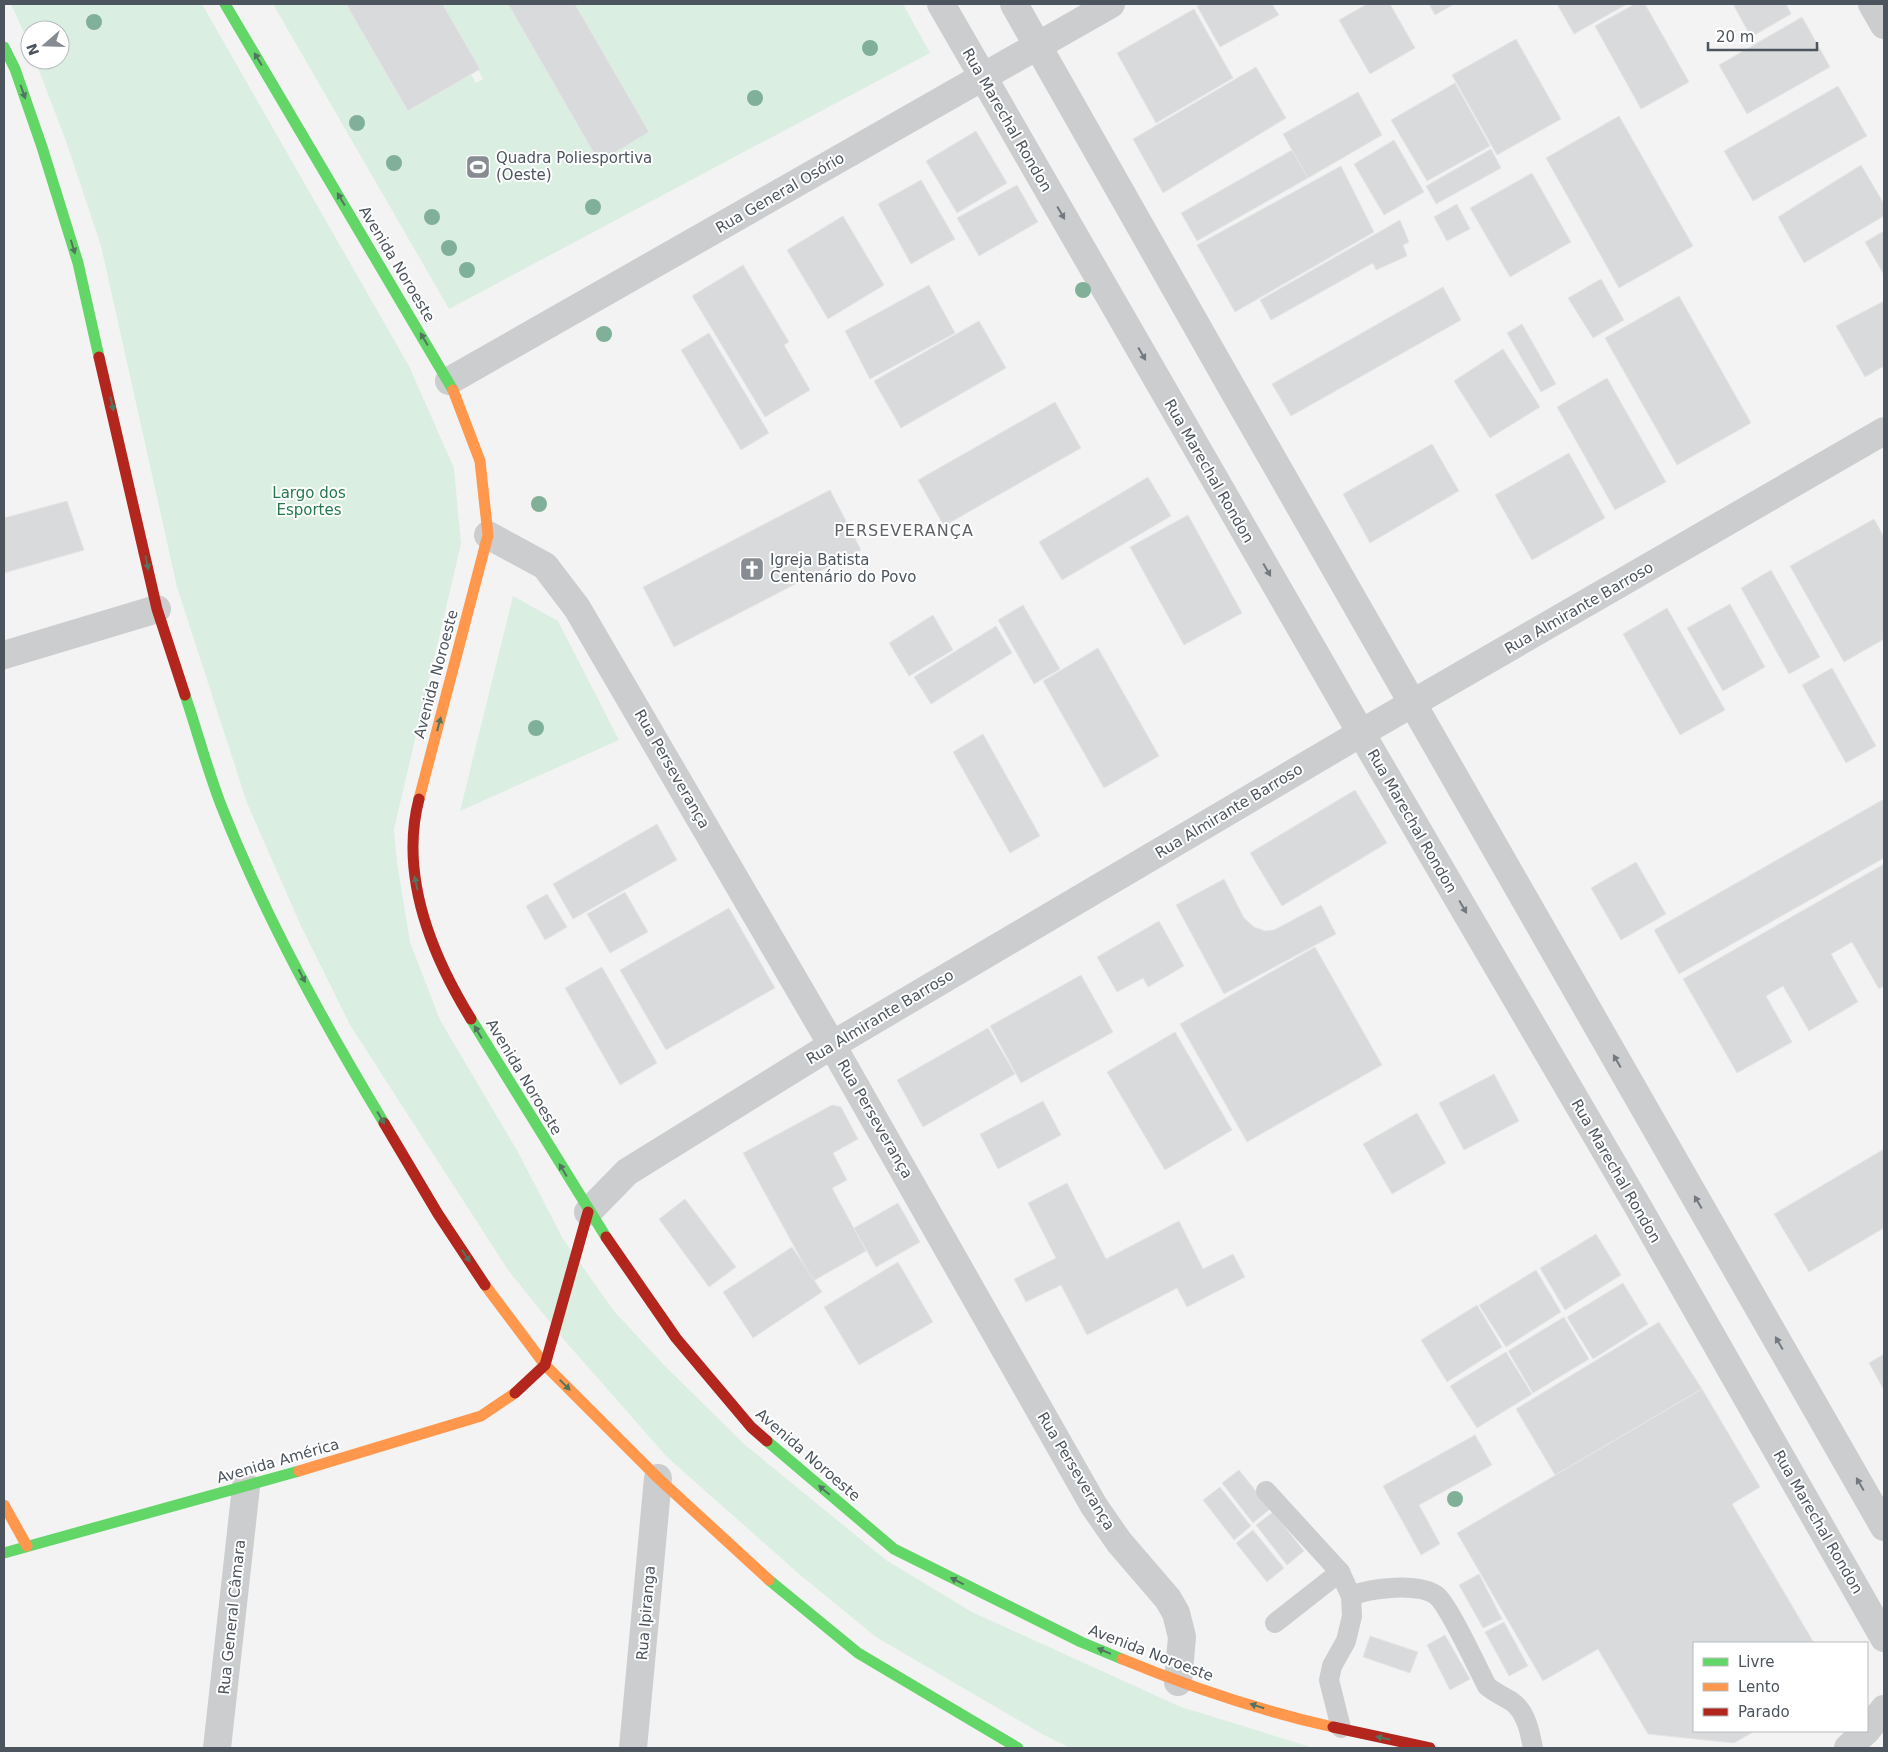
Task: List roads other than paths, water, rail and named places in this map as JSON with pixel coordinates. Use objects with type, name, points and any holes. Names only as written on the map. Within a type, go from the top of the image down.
[{"type":"main road","name":"Avenida Noroeste","points":[[225,4],[449,380],[480,461],[488,535],[416,810],[412,838],[414,878],[429,939],[458,998],[588,1212],[676,1338],[750,1427],[894,1549],[1081,1642],[1178,1682],[1303,1720],[1430,1748]]},
{"type":"main road","points":[[7,63],[42,147],[78,263],[157,608],[223,810],[284,941],[334,1040],[438,1214],[495,1300],[545,1365],[658,1478],[755,1568],[858,1653],[1018,1748]]},
{"type":"main road","points":[[545,1365],[588,1212]]},
{"type":"main road","name":"Avenida América","points":[[4,1553],[246,1487],[481,1416],[508,1399],[545,1365]]},
{"type":"main road","points":[[4,1505],[28,1546]]},
{"type":"street","name":"Rua Marechal Rondon","points":[[940,4],[1360,733],[1642,1214],[1884,1638]]},
{"type":"street","points":[[1014,4],[1884,1527]]},
{"type":"street","name":"Rua General Osório","points":[[449,380],[1111,4]]},
{"type":"street","points":[[1872,4],[1884,25]]},
{"type":"street","name":"Rua Almirante Barroso","points":[[588,1212],[627,1172],[832,1045],[1360,733],[1413,705],[1884,431]]},
{"type":"street","name":"Rua Perseverança","points":[[488,535],[545,566],[577,608],[832,1045],[1094,1506],[1119,1542],[1168,1598],[1176,1613],[1182,1637],[1178,1682]]},
{"type":"street","points":[[4,655],[157,608]]},
{"type":"street","name":"Rua Ipiranga","points":[[633,1748],[658,1478]]},
{"type":"street","name":"Rua General Câmara","points":[[217,1748],[246,1487]]},
{"type":"street","points":[[1868,1728],[1884,1709]]},
{"type":"street","points":[[1848,1748],[1864,1732]]},
{"type":"lane","points":[[1266,1491],[1340,1572],[1351,1596],[1352,1616],[1346,1641],[1332,1666],[1329,1680],[1341,1728]]},
{"type":"lane","points":[[1275,1622],[1340,1572]]},
{"type":"lane","points":[[1351,1596],[1361,1592],[1388,1588],[1424,1590],[1437,1596],[1446,1609],[1487,1686],[1496,1694],[1512,1702],[1522,1714],[1533,1748]]},
{"type":"place","name":"Quadra Poliesportiva (Oeste)","points":[[478,167]]},
{"type":"place","name":"Igreja Batista Centenário do Povo","points":[[752,569]]},
{"type":"district","name":"PERSEVERANÇA","points":[[904,530]]},
{"type":"park label","name":"Largo dos Esportes","points":[[309,502]]}]
